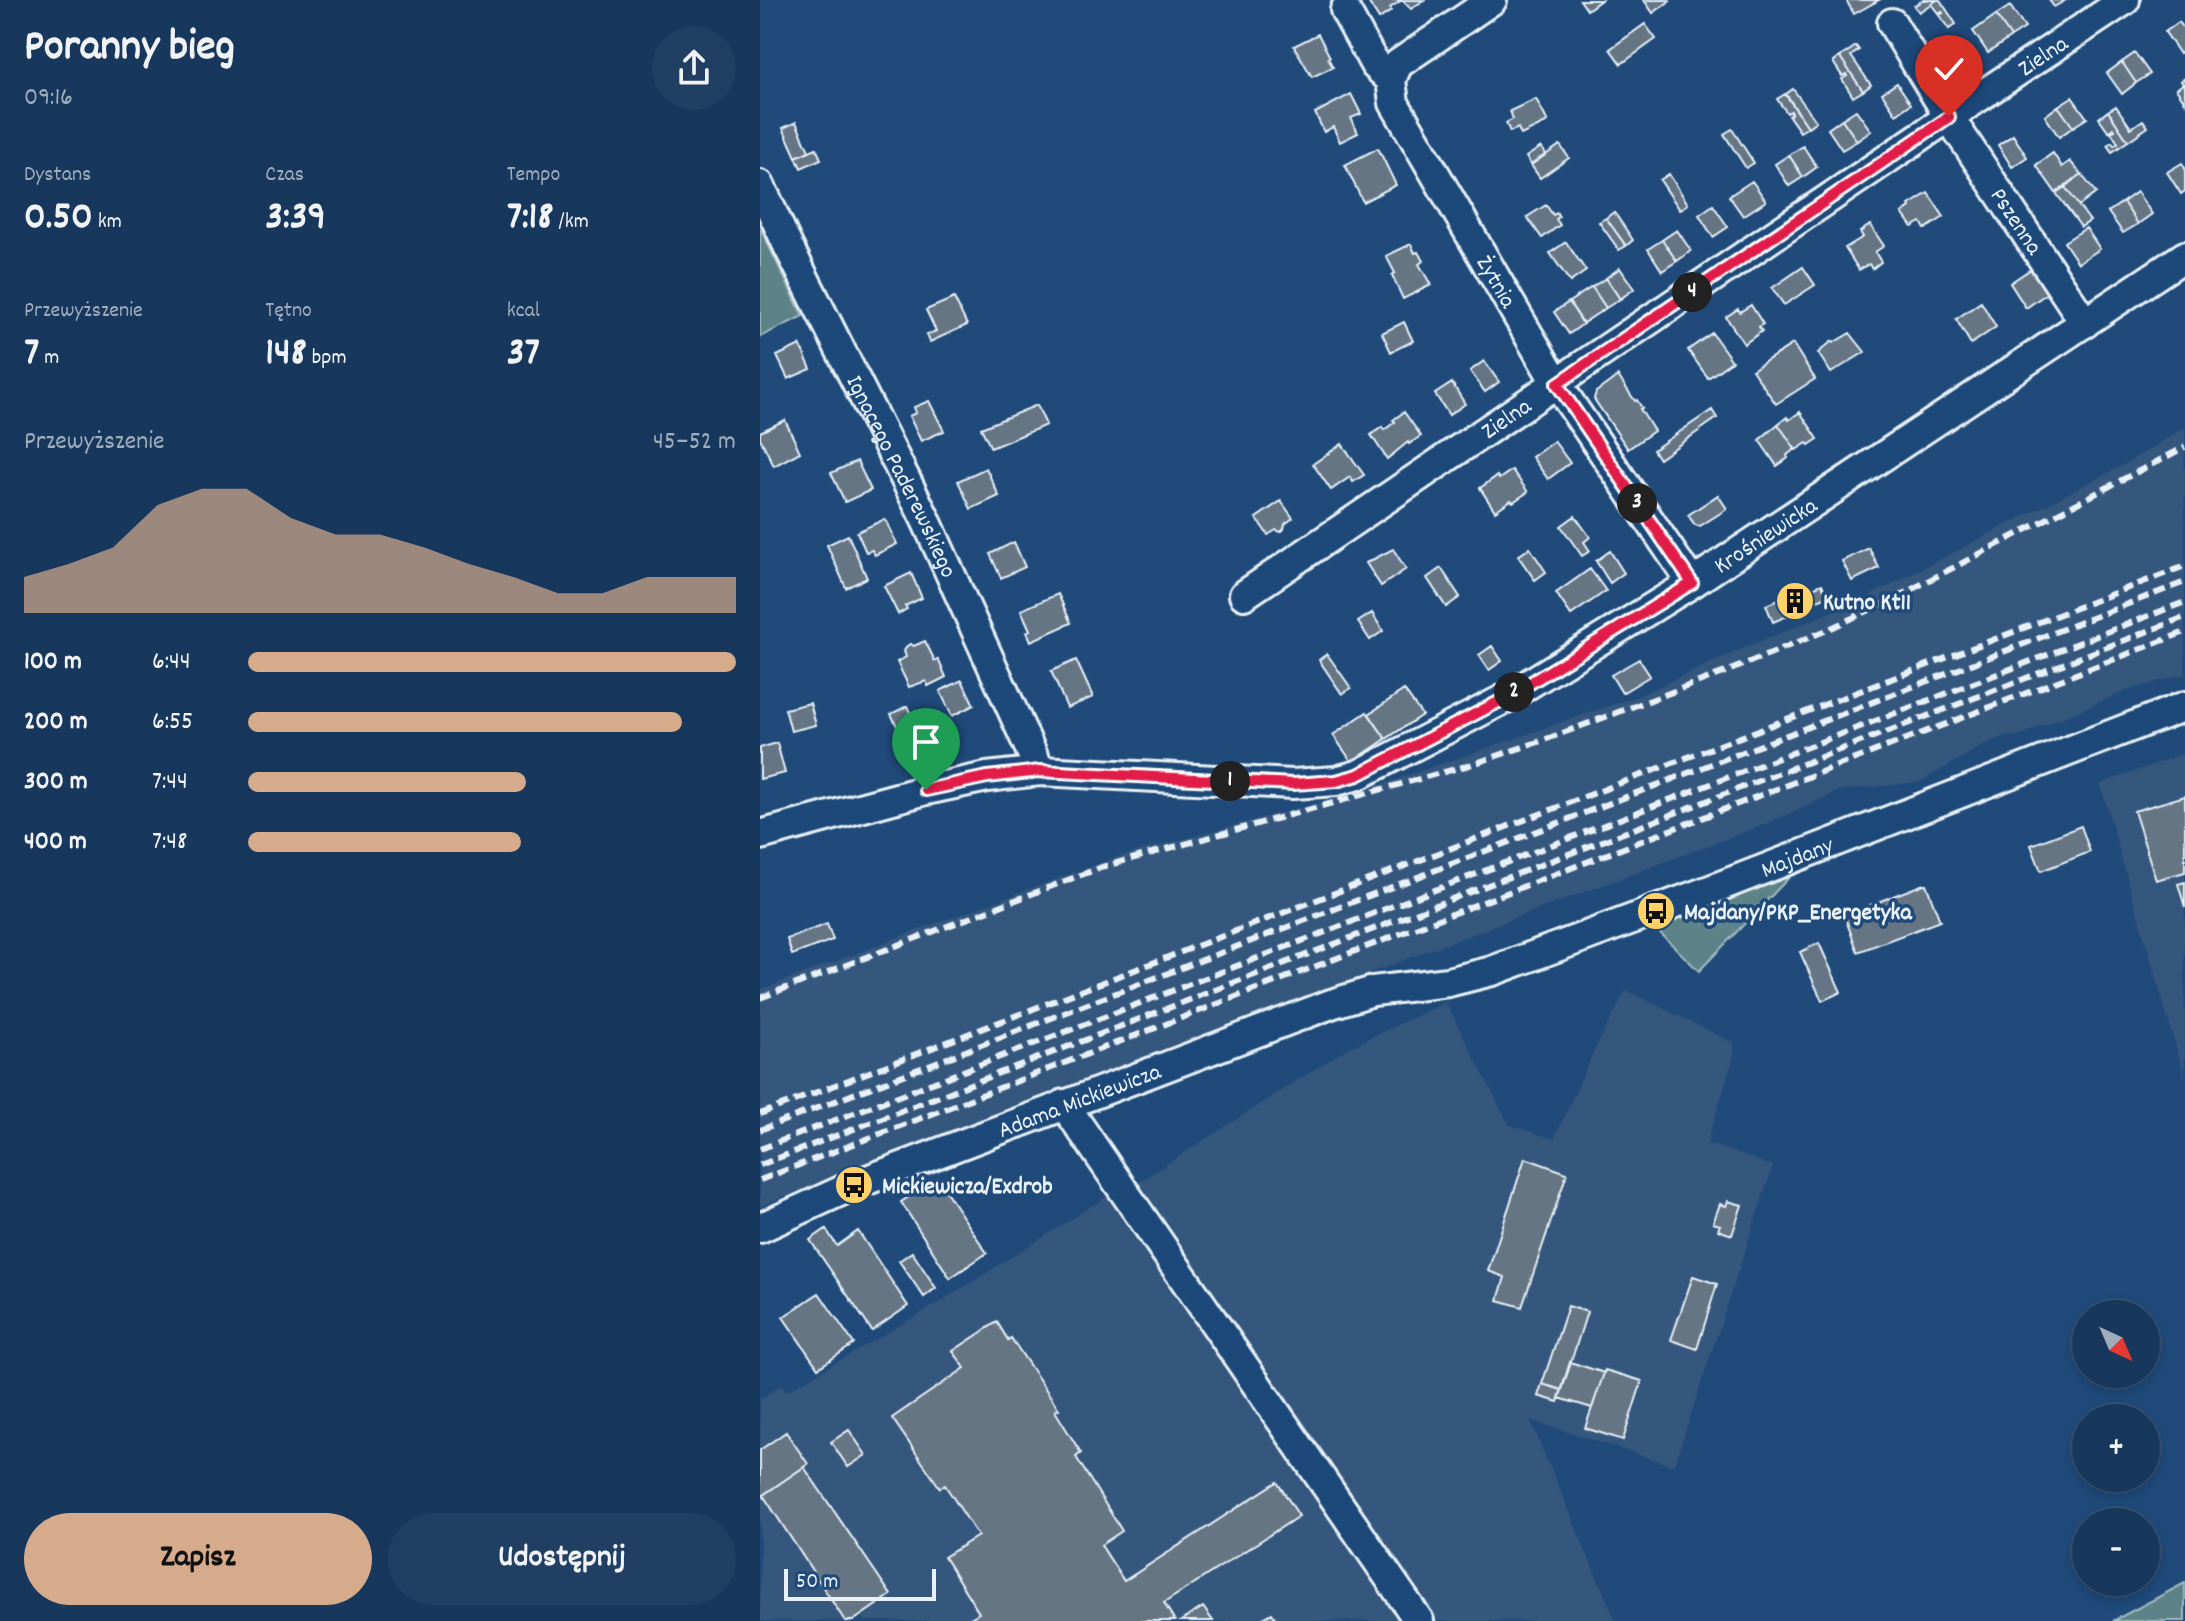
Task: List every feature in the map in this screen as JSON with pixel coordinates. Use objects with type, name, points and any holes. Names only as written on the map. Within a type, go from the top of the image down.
[{"type":"street","points":[[1345,10],[1375,65],[1391,80],[1398,64],[1492,0]]},
{"type":"street","name":"Zielna","points":[[1244,595],[2125,0]]},
{"type":"street","name":"Pszenna","points":[[1892,23],[1949,117],[2085,323]]},
{"type":"street","name":"Żytnia","points":[[1391,80],[1394,103],[1557,384],[1692,583]]},
{"type":"street","name":"Ignacego Paderewskiego","points":[[760,185],[925,518],[1040,771]]},
{"type":"street","name":"Krośniewicka","points":[[760,835],[926,790],[987,777],[1040,771],[1293,784],[1336,781],[1358,775],[1506,698],[1692,583],[2185,256]]},
{"type":"street","name":"Majdany","points":[[1403,987],[1448,982],[1492,971],[2185,706]]},
{"type":"street","name":"Adama Mickiewicza","points":[[760,1228],[854,1185],[1064,1104],[1331,1004],[1373,991],[1403,987]]},
{"type":"street","points":[[1064,1104],[1419,1621]]},
{"type":"shaded area","points":[[2185,427],[2185,674],[2126,691],[2016,737],[2005,736],[1920,782],[1839,791],[1766,824],[760,1206],[760,990],[1117,857],[1362,791],[1638,696],[1865,598],[2129,462]]},
{"type":"shaded area","points":[[2185,753],[2185,1079],[2100,784]]},
{"type":"shaded area","points":[[1626,990],[1734,1043],[1734,1056],[1707,1143],[1773,1166],[1674,1466],[1530,1420],[1616,1621],[865,1621],[861,1616],[854,1621],[760,1621],[760,1399],[781,1385],[787,1391],[942,1301],[1109,1195],[1131,1187],[1346,1049],[1446,1002],[1509,1124],[1554,1139]]},
{"type":"green space","points":[[760,228],[803,316],[760,337]]},
{"type":"green space","points":[[1801,865],[1699,971],[1654,927],[1655,922]]},
{"type":"green space","points":[[2185,1583],[2185,1621],[2113,1621]]},
{"type":"building","points":[[1367,0],[1402,0],[1379,19]]},
{"type":"building","points":[[1402,0],[1424,0],[1411,9]]},
{"type":"building","points":[[1580,0],[1601,0],[1587,10]]},
{"type":"building","points":[[1644,0],[1669,0],[1670,1],[1653,13]]},
{"type":"building","points":[[1846,0],[1879,0],[1854,14]]},
{"type":"building","points":[[1923,0],[1937,0],[1919,12],[1914,6]]},
{"type":"building","points":[[1937,0],[1956,24],[1949,29],[1939,15],[1942,11],[1938,13],[1931,4]]},
{"type":"building","points":[[2049,0],[2066,0],[2054,7]]},
{"type":"building","points":[[2010,6],[2025,28],[2011,37],[1996,15]]},
{"type":"building","points":[[1996,15],[2011,37],[1988,53],[1973,31]]},
{"type":"building","points":[[2179,22],[2185,30],[2185,50],[2180,54],[2165,32]]},
{"type":"building","points":[[1645,24],[1656,39],[1621,64],[1610,49]]},
{"type":"building","points":[[1318,34],[1333,67],[1312,77],[1294,46]]},
{"type":"building","points":[[1952,45],[1966,66],[1952,76],[1937,55]]},
{"type":"building","points":[[1856,46],[1859,50],[1851,56],[1871,85],[1863,91],[1840,57]]},
{"type":"building","points":[[2135,53],[2150,74],[2136,83],[2122,62]]},
{"type":"building","points":[[1840,57],[1863,91],[1853,97],[1842,79],[1846,74],[1842,76],[1833,62]]},
{"type":"building","points":[[2122,62],[2136,83],[2122,94],[2107,73]]},
{"type":"building","points":[[2185,78],[2185,102],[2176,89]]},
{"type":"building","points":[[1897,83],[1911,104],[1896,114],[1882,93]]},
{"type":"building","points":[[1793,89],[1816,121],[1808,127],[1786,94]]},
{"type":"building","points":[[1351,94],[1361,114],[1351,118],[1358,133],[1340,142],[1333,127],[1324,132],[1315,113]]},
{"type":"building","points":[[1785,94],[1808,127],[1800,132],[1789,116],[1791,111],[1787,113],[1777,99]]},
{"type":"building","points":[[2072,97],[2087,118],[2073,127],[2058,106]]},
{"type":"building","points":[[1536,99],[1548,122],[1521,135],[1518,128],[1510,132],[1506,123],[1513,119],[1510,111]]},
{"type":"building","points":[[2058,106],[2073,127],[2059,137],[2045,116]]},
{"type":"building","points":[[2116,106],[2131,128],[2143,120],[2148,127],[2128,141],[2108,111]]},
{"type":"building","points":[[1856,110],[1871,131],[1857,141],[1842,119]]},
{"type":"building","points":[[2108,111],[2128,141],[2112,152],[2107,145],[2118,143],[2111,132],[2115,130],[2113,128],[2109,132],[2099,118]]},
{"type":"building","points":[[1842,119],[1857,141],[1842,150],[1828,129]]},
{"type":"building","points":[[796,122],[809,151],[796,157],[783,128]]},
{"type":"building","points":[[1732,129],[1754,163],[1746,168],[1724,134]]},
{"type":"building","points":[[2013,135],[2027,157],[2012,167],[1998,145]]},
{"type":"building","points":[[1560,145],[1569,158],[1540,178],[1531,165]]},
{"type":"building","points":[[1803,146],[1817,167],[1803,177],[1789,155]]},
{"type":"building","points":[[1541,147],[1546,154],[1531,165],[1526,157]]},
{"type":"building","points":[[816,148],[821,159],[801,168],[796,157]]},
{"type":"building","points":[[1378,148],[1396,185],[1363,202],[1345,165]]},
{"type":"building","points":[[2053,153],[2062,167],[2070,161],[2081,174],[2056,193],[2036,165]]},
{"type":"building","points":[[1789,155],[1803,177],[1789,186],[1775,164]]},
{"type":"building","points":[[2182,163],[2185,168],[2185,191],[2181,194],[2167,172]]},
{"type":"building","points":[[1669,174],[1688,204],[1680,210],[1660,180]]},
{"type":"building","points":[[2081,174],[2096,193],[2079,206],[2065,187]]},
{"type":"building","points":[[1752,181],[1766,201],[1743,216],[1729,196]]},
{"type":"building","points":[[2065,187],[2090,221],[2081,227],[2056,193]]},
{"type":"building","points":[[2137,192],[2152,214],[2138,224],[2123,202]]},
{"type":"building","points":[[1928,193],[1944,217],[1925,229],[1921,222],[1912,227],[1902,213]]},
{"type":"building","points":[[2123,202],[2138,224],[2123,233],[2108,212]]},
{"type":"building","points":[[1546,205],[1553,215],[1557,213],[1559,217],[1556,219],[1560,225],[1542,238],[1527,217]]},
{"type":"building","points":[[1713,205],[1728,227],[1713,237],[1699,215]]},
{"type":"building","points":[[1614,212],[1633,240],[1626,246],[1606,218]]},
{"type":"building","points":[[1606,218],[1626,246],[1619,250],[1599,222]]},
{"type":"building","points":[[1870,225],[1884,246],[1875,252],[1881,262],[1872,269],[1869,264],[1859,270],[1845,248],[1863,237],[1860,232]]},
{"type":"building","points":[[2086,228],[2100,249],[2078,263],[2064,242]]},
{"type":"building","points":[[1677,230],[1691,251],[1677,261],[1662,240]]},
{"type":"building","points":[[1662,240],[1677,261],[1662,271],[1648,249]]},
{"type":"building","points":[[1566,242],[1586,271],[1570,282],[1550,253]]},
{"type":"building","points":[[1411,244],[1423,261],[1419,264],[1431,285],[1403,299],[1386,256]]},
{"type":"building","points":[[1803,267],[1815,285],[1784,305],[1772,288]]},
{"type":"building","points":[[2034,267],[2050,291],[2026,308],[2010,283]]},
{"type":"building","points":[[1620,268],[1634,289],[1620,299],[1606,278]]},
{"type":"building","points":[[1606,278],[1620,299],[1606,308],[1592,287]]},
{"type":"building","points":[[1592,287],[1606,308],[1583,323],[1569,302]]},
{"type":"building","points":[[954,298],[967,325],[930,342],[927,335],[936,331],[926,310]]},
{"type":"building","points":[[1569,302],[1583,324],[1569,334],[1554,312]]},
{"type":"building","points":[[1981,302],[1996,327],[1971,344],[1956,319]]},
{"type":"building","points":[[1751,305],[1763,324],[1759,327],[1762,331],[1744,344],[1726,317]]},
{"type":"building","points":[[1404,322],[1413,341],[1391,352],[1382,333]]},
{"type":"building","points":[[1712,333],[1732,361],[1708,378],[1688,350]]},
{"type":"building","points":[[1850,333],[1865,352],[1831,373],[1818,353],[1832,341]]},
{"type":"building","points":[[1793,344],[1815,379],[1776,404],[1752,370]]},
{"type":"building","points":[[800,345],[811,369],[788,379],[777,356]]},
{"type":"building","points":[[1484,361],[1499,382],[1485,392],[1470,371]]},
{"type":"building","points":[[1618,376],[1637,400],[1654,431],[1628,449],[1594,399],[1596,392]]},
{"type":"building","points":[[1452,383],[1465,404],[1449,415],[1435,394]]},
{"type":"building","points":[[929,401],[944,431],[921,441],[909,416],[916,413],[914,407]]},
{"type":"building","points":[[1037,405],[1046,425],[991,448],[981,428]]},
{"type":"building","points":[[1712,410],[1717,418],[1659,459],[1653,450]]},
{"type":"building","points":[[1404,412],[1421,436],[1387,459],[1371,435],[1382,427],[1384,430]]},
{"type":"building","points":[[1800,412],[1818,439],[1796,450],[1778,424]]},
{"type":"building","points":[[785,420],[800,452],[774,466],[760,432]]},
{"type":"building","points":[[1778,424],[1795,449],[1777,466],[1759,440]]},
{"type":"building","points":[[1554,441],[1570,463],[1548,479],[1532,457]]},
{"type":"building","points":[[1342,444],[1364,475],[1353,482],[1350,477],[1331,490],[1313,464]]},
{"type":"building","points":[[857,461],[871,490],[845,502],[831,473]]},
{"type":"building","points":[[986,468],[999,496],[971,509],[958,481]]},
{"type":"building","points":[[1512,470],[1528,492],[1495,511],[1480,488]]},
{"type":"building","points":[[1718,495],[1727,509],[1700,526],[1695,525],[1688,515]]},
{"type":"building","points":[[1281,501],[1293,518],[1281,532],[1276,530],[1268,535],[1256,518]]},
{"type":"building","points":[[1575,516],[1590,537],[1584,542],[1590,551],[1582,556],[1561,526]]},
{"type":"building","points":[[885,519],[897,544],[875,555],[872,550],[866,552],[857,532]]},
{"type":"building","points":[[848,535],[867,578],[846,588],[827,545]]},
{"type":"building","points":[[1014,542],[1025,567],[1001,578],[990,554]]},
{"type":"building","points":[[1530,548],[1546,572],[1535,580],[1518,556]]},
{"type":"building","points":[[1869,548],[1879,568],[1852,581],[1842,561]]},
{"type":"building","points":[[1393,549],[1406,569],[1381,586],[1366,563]]},
{"type":"building","points":[[1610,551],[1624,573],[1610,583],[1596,561]]},
{"type":"building","points":[[1441,568],[1460,597],[1446,607],[1427,578]]},
{"type":"building","points":[[1590,569],[1606,591],[1571,615],[1556,593]]},
{"type":"building","points":[[911,573],[922,598],[905,606],[907,609],[898,614],[884,586]]},
{"type":"building","name":"Kutno Kt11","points":[[1822,584],[1827,596],[1773,622],[1766,605]]},
{"type":"building","points":[[1058,594],[1071,623],[1031,641],[1027,632],[1030,630],[1021,610]]},
{"type":"building","points":[[1372,613],[1383,631],[1370,640],[1358,622]]},
{"type":"building","points":[[925,641],[946,677],[928,686],[926,681],[909,687],[897,662],[906,657],[904,651],[907,646]]},
{"type":"building","points":[[1492,646],[1502,661],[1489,670],[1479,655]]},
{"type":"building","points":[[1327,654],[1351,688],[1342,694],[1319,660]]},
{"type":"building","points":[[1639,659],[1650,676],[1622,693],[1611,675]]},
{"type":"building","points":[[1076,660],[1093,697],[1067,708],[1051,671]]},
{"type":"building","points":[[962,680],[974,705],[952,716],[940,691]]},
{"type":"building","points":[[1404,690],[1422,715],[1386,739],[1369,714]]},
{"type":"building","points":[[810,703],[816,725],[791,731],[785,709]]},
{"type":"building","points":[[907,706],[920,733],[904,741],[891,714]]},
{"type":"building","points":[[1367,712],[1386,739],[1352,762],[1333,735]]},
{"type":"building","points":[[777,743],[785,773],[760,779],[760,748]]},
{"type":"building","points":[[2185,796],[2185,872],[2156,880],[2134,811]]},
{"type":"building","points":[[2081,826],[2090,852],[2041,871],[2031,845]]},
{"type":"building","points":[[2185,882],[2185,907],[2178,884]]},
{"type":"building","points":[[1924,884],[1940,921],[1858,952],[1844,915]]},
{"type":"building","points":[[827,924],[833,940],[792,955],[787,939]]},
{"type":"building","points":[[1819,943],[1841,992],[1822,1001],[1800,952]]},
{"type":"building","points":[[1525,1158],[1567,1173],[1522,1307],[1498,1300],[1505,1277],[1488,1271]]},
{"type":"building","points":[[937,1178],[987,1253],[950,1278],[901,1202]]},
{"type":"building","points":[[1728,1201],[1742,1205],[1732,1235],[1718,1230],[1720,1225],[1713,1223],[1720,1204],[1726,1206]]},
{"type":"building","points":[[826,1229],[837,1246],[858,1231],[908,1306],[872,1331],[810,1240]]},
{"type":"building","points":[[912,1252],[936,1288],[924,1297],[899,1261]]},
{"type":"building","points":[[1693,1276],[1717,1284],[1697,1349],[1671,1340]]},
{"type":"building","points":[[819,1293],[854,1344],[818,1368],[783,1317]]},
{"type":"building","points":[[1568,1306],[1587,1312],[1562,1390],[1542,1384]]},
{"type":"building","points":[[997,1322],[1059,1409],[1055,1411],[1081,1453],[1076,1457],[1122,1531],[1101,1545],[1124,1581],[1277,1482],[1299,1516],[1164,1603],[1175,1621],[965,1621],[979,1613],[944,1557],[978,1536],[945,1485],[940,1488],[892,1418],[965,1368],[953,1351]]},
{"type":"building","points":[[1570,1362],[1604,1373],[1592,1408],[1559,1398]]},
{"type":"building","points":[[1605,1370],[1642,1381],[1623,1440],[1585,1428]]},
{"type":"building","points":[[1542,1384],[1562,1390],[1558,1402],[1538,1396]]},
{"type":"building","points":[[849,1430],[866,1455],[848,1467],[831,1442]]},
{"type":"building","points":[[786,1432],[808,1464],[760,1497],[760,1450]]},
{"type":"building","points":[[804,1467],[891,1595],[853,1621],[845,1621],[763,1495]]},
{"type":"building","points":[[1203,1607],[1213,1621],[1181,1621]]},
{"type":"building","points":[[1272,1613],[1277,1621],[1258,1621]]},
{"type":"railway","points":[[760,998],[1102,867],[1473,764],[1728,671],[1895,598],[2185,447]]},
{"type":"railway","points":[[760,1114],[2185,566]]},
{"type":"railway","points":[[760,1130],[2185,582]]},
{"type":"railway","points":[[760,1149],[2185,602]]},
{"type":"railway","points":[[760,1165],[2185,617]]},
{"type":"railway","points":[[760,1180],[2185,632]]},
{"type":"place","name":"Kutno Kt11","points":[[1795,601]]},
{"type":"place","name":"Majdany/PKP_Energetyka","points":[[1656,911]]},
{"type":"place","name":"Mickiewicza/Exdrob","points":[[854,1185]]},
{"type":"route","points":[[926,790],[987,777],[1040,771],[1293,784],[1336,781],[1358,775],[1506,698],[1692,583],[1557,384],[1949,117]]}]
